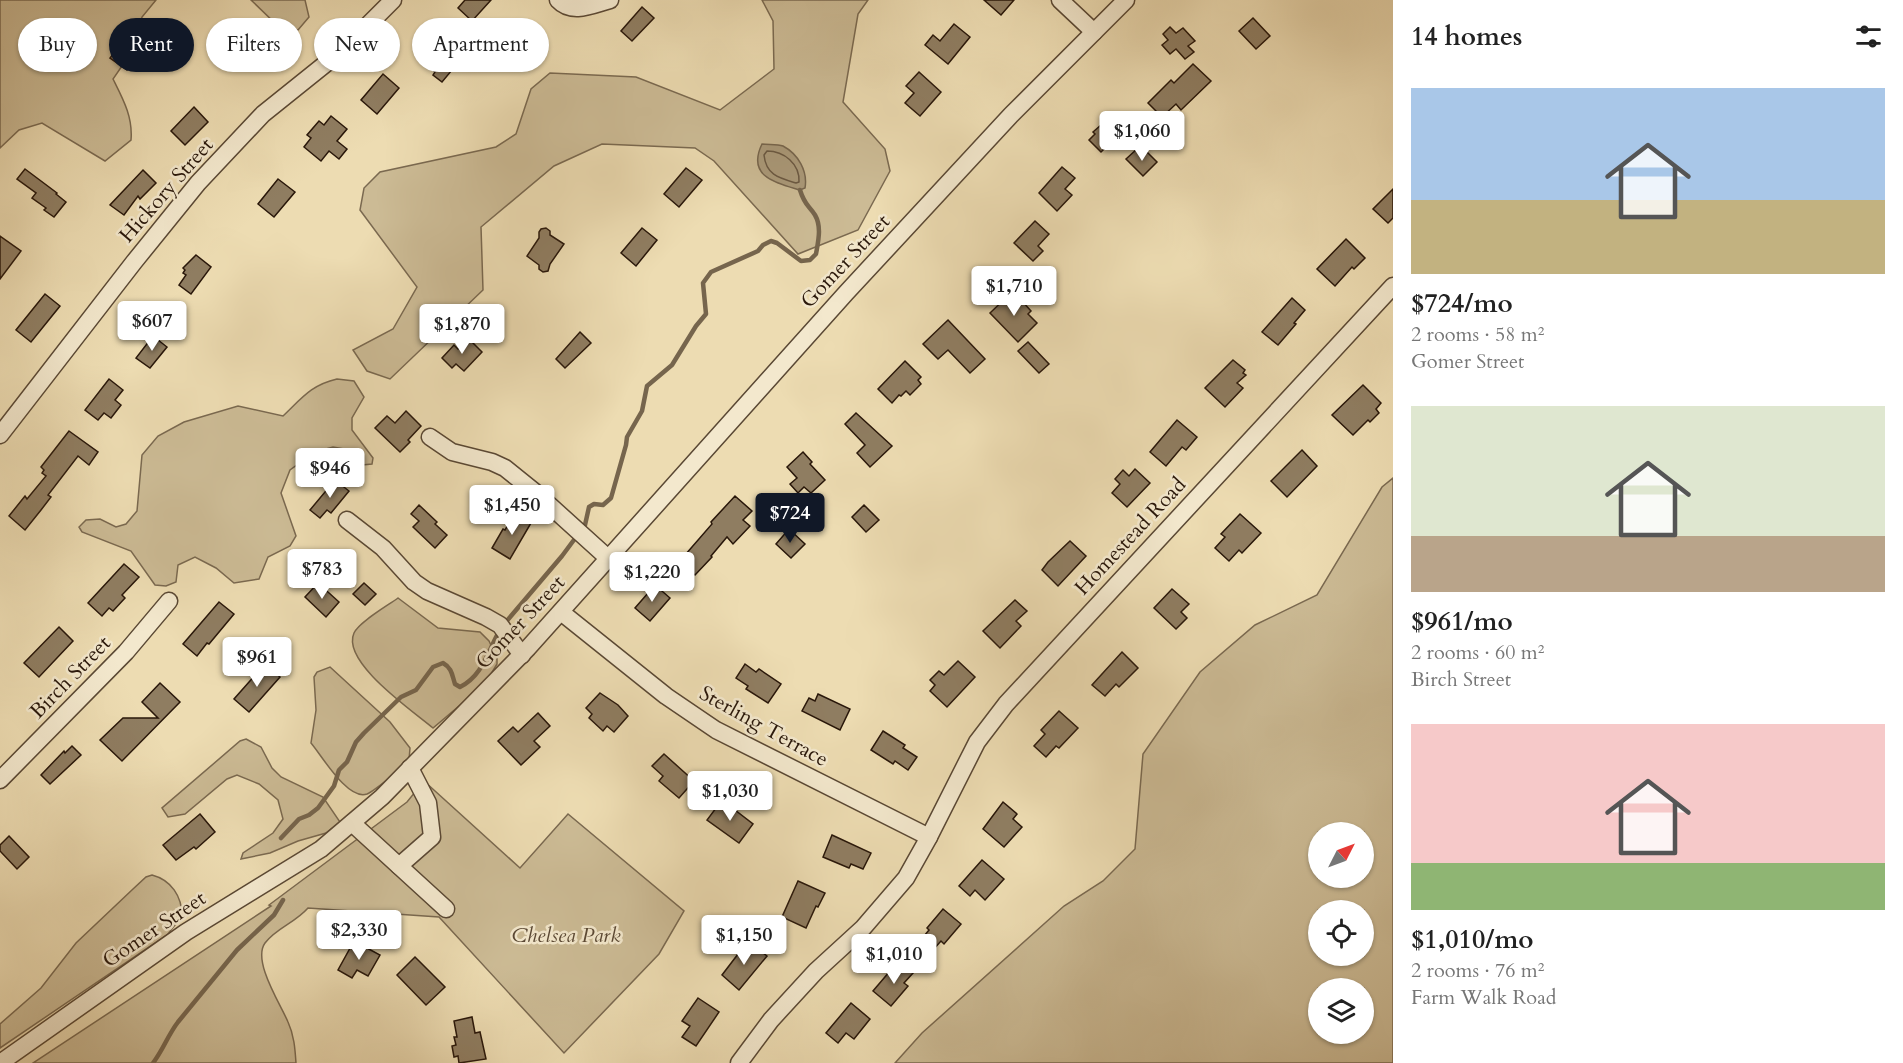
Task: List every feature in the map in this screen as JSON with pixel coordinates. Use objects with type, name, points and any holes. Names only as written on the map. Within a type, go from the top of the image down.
[{"type":"street","name":"Hickory Street","points":[[0,435],[198,183],[263,114],[344,49],[393,0]]},
{"type":"street","points":[[558,0],[563,6],[573,9],[610,0]]},
{"type":"street","points":[[1060,0],[1094,32]]},
{"type":"street","name":"Gomer Street","points":[[0,1063],[186,932],[281,876],[321,849],[382,797],[522,655],[846,293],[1011,116],[1126,0]]},
{"type":"street","name":"Homestead Road","points":[[739,1063],[771,1020],[816,971],[863,928],[906,878],[977,742],[1006,704],[1393,286]]},
{"type":"street","points":[[430,437],[452,452],[506,468],[609,559]]},
{"type":"street","points":[[347,520],[383,549],[414,582],[427,591],[486,617],[500,626],[522,655]]},
{"type":"street","name":"Birch Street","points":[[0,780],[126,652],[169,601]]},
{"type":"street","name":"Sterling Terrace","points":[[561,612],[666,696],[716,730],[929,837]]},
{"type":"street","points":[[399,866],[432,837],[428,803],[410,768]]},
{"type":"street","points":[[352,823],[446,909]]},
{"type":"green space","points":[[0,0],[156,0],[142,18],[109,18],[109,72],[118,72],[113,79],[129,116],[131,140],[105,161],[42,123],[19,130],[0,148]]},
{"type":"green space","points":[[251,0],[305,0],[309,17],[302,25],[302,18],[270,18]]},
{"type":"green space","points":[[762,0],[868,0],[858,14],[843,102],[885,149],[890,171],[858,230],[798,254],[714,161],[695,148],[602,144],[554,166],[481,227],[483,290],[390,379],[367,371],[353,350],[393,329],[417,287],[360,210],[364,188],[380,172],[496,147],[516,134],[531,89],[550,73],[636,77],[720,110],[774,69],[773,21]]},
{"type":"green space","points":[[337,379],[354,381],[364,397],[352,418],[352,430],[373,458],[372,464],[362,465],[344,449],[333,447],[315,452],[290,470],[281,493],[296,536],[290,546],[268,557],[259,579],[234,583],[216,568],[195,557],[178,565],[176,582],[166,586],[155,585],[131,551],[82,532],[79,527],[86,520],[100,519],[116,527],[126,524],[137,511],[142,455],[158,436],[184,422],[238,406],[283,416],[313,389]]},
{"type":"green space","points":[[1393,478],[1393,1063],[895,1063],[922,1033],[1064,906],[1103,881],[1135,849],[1143,754],[1200,672],[1255,625],[1317,595],[1382,487]]},
{"type":"green space","points":[[398,598],[438,628],[480,632],[489,641],[497,658],[497,664],[485,684],[433,728],[381,685],[358,658],[353,645],[354,633],[357,629],[367,619]]},
{"type":"green space","points":[[330,667],[390,722],[410,748],[409,760],[405,766],[367,794],[352,791],[344,784],[311,743],[316,710],[314,677],[317,672]]},
{"type":"green space","points":[[246,739],[261,747],[272,768],[281,777],[323,797],[340,822],[326,833],[298,841],[270,853],[241,859],[243,853],[273,833],[283,819],[278,800],[259,784],[237,775],[227,779],[185,814],[168,817],[162,808],[240,741]]},
{"type":"green space","name":"Chelsea Park","points":[[424,781],[520,868],[568,814],[684,911],[659,954],[564,1053],[439,917],[308,908],[269,938],[262,951],[262,961],[269,983],[292,1032],[296,1063],[33,1063],[271,906],[269,905],[407,802]]},
{"type":"green space","points":[[152,875],[170,885],[180,902],[182,916],[168,934],[0,1048],[0,1024],[41,988],[76,943],[146,877]]},
{"type":"water","points":[[762,144],[783,146],[797,158],[805,175],[805,188],[800,190],[766,177],[758,164]]},
{"type":"building","points":[[465,0],[491,0],[475,18],[469,18],[458,8]]},
{"type":"building","points":[[984,0],[1014,0],[1001,15]]},
{"type":"building","points":[[642,7],[654,18],[632,41],[621,31]]},
{"type":"building","points":[[1253,18],[1270,36],[1256,49],[1239,31]]},
{"type":"building","points":[[954,24],[970,37],[948,64],[925,45],[933,35],[940,41]]},
{"type":"building","points":[[1170,27],[1176,33],[1183,28],[1195,41],[1188,46],[1194,52],[1185,59],[1176,49],[1170,54],[1162,45],[1168,40],[1163,34]]},
{"type":"building","points":[[1193,64],[1211,81],[1181,110],[1176,104],[1162,117],[1148,103],[1171,80],[1174,83]]},
{"type":"building","points":[[435,72],[450,72],[442,82],[433,75]]},
{"type":"building","points":[[919,72],[941,92],[920,116],[905,103],[914,93],[906,86]]},
{"type":"building","points":[[383,74],[399,88],[377,114],[361,100]]},
{"type":"building","points":[[194,107],[208,122],[185,145],[171,131]]},
{"type":"building","points":[[331,116],[347,129],[337,141],[347,149],[339,159],[329,151],[321,161],[304,147],[311,138],[307,135],[319,121],[324,125]]},
{"type":"building","points":[[1109,118],[1122,132],[1101,152],[1089,140],[1095,134],[1093,132]]},
{"type":"building","points":[[1138,148],[1144,155],[1147,152],[1157,162],[1143,176],[1126,159]]},
{"type":"building","points":[[1062,167],[1075,178],[1065,189],[1072,195],[1057,211],[1039,193]]},
{"type":"building","points":[[686,168],[702,180],[679,207],[664,194]]},
{"type":"building","points":[[25,169],[66,202],[54,217],[32,198],[36,193],[17,179]]},
{"type":"building","points":[[143,170],[156,183],[140,199],[138,196],[124,215],[110,205]]},
{"type":"building","points":[[278,179],[295,192],[274,217],[258,204]]},
{"type":"building","points":[[1393,189],[1393,218],[1388,223],[1373,209]]},
{"type":"building","points":[[1035,221],[1049,234],[1038,246],[1043,251],[1033,261],[1014,243]]},
{"type":"building","points":[[546,228],[550,231],[550,235],[564,244],[550,264],[548,271],[543,272],[539,269],[539,265],[527,256],[539,238],[541,229]]},
{"type":"building","points":[[642,228],[657,240],[636,266],[621,253]]},
{"type":"building","points":[[0,236],[21,251],[0,279]]},
{"type":"building","points":[[1346,239],[1365,258],[1354,269],[1352,267],[1335,286],[1317,269]]},
{"type":"building","points":[[196,255],[211,267],[191,294],[179,285],[186,275],[183,273],[185,270],[183,268]]},
{"type":"building","points":[[1013,291],[1031,311],[1028,314],[1037,323],[1018,342],[990,313]]},
{"type":"building","points":[[45,294],[60,306],[31,342],[16,330]]},
{"type":"building","points":[[1292,298],[1305,310],[1278,345],[1262,332]]},
{"type":"building","points":[[948,320],[985,359],[970,373],[948,350],[938,359],[923,344]]},
{"type":"building","points":[[580,332],[591,343],[565,368],[556,359]]},
{"type":"building","points":[[153,336],[167,347],[150,368],[136,358]]},
{"type":"building","points":[[469,339],[482,352],[464,371],[456,364],[452,368],[442,358],[454,345],[458,349]]},
{"type":"building","points":[[1028,342],[1049,364],[1039,373],[1018,351]]},
{"type":"building","points":[[1233,360],[1245,370],[1243,373],[1246,375],[1237,383],[1243,388],[1225,407],[1205,388]]},
{"type":"building","points":[[905,361],[921,377],[918,380],[921,384],[910,395],[906,391],[892,403],[878,389]]},
{"type":"building","points":[[109,379],[123,390],[115,400],[121,405],[111,418],[104,413],[98,420],[85,410]]},
{"type":"building","points":[[1363,385],[1381,403],[1376,409],[1379,413],[1353,435],[1332,415]]},
{"type":"building","points":[[406,411],[421,426],[400,452],[375,428],[387,416],[395,423]]},
{"type":"building","points":[[856,413],[892,446],[870,467],[857,453],[865,445],[845,424]]},
{"type":"building","points":[[1177,420],[1197,437],[1186,450],[1182,447],[1166,466],[1150,452]]},
{"type":"building","points":[[69,431],[98,452],[89,465],[78,456],[48,495],[51,497],[25,530],[9,516],[25,496],[27,499],[46,476],[42,473],[44,470],[41,467]]},
{"type":"building","points":[[1302,450],[1317,466],[1287,497],[1271,481]]},
{"type":"building","points":[[803,452],[812,462],[810,464],[825,480],[811,493],[804,487],[798,493],[790,484],[797,478],[787,467]]},
{"type":"building","points":[[1135,469],[1150,483],[1127,507],[1112,493],[1120,484],[1115,479],[1123,470],[1129,476]]},
{"type":"building","points":[[335,480],[349,491],[331,513],[327,510],[320,518],[310,510]]},
{"type":"building","points":[[735,496],[752,511],[743,520],[750,526],[733,544],[727,537],[695,575],[679,562]]},
{"type":"building","points":[[419,505],[447,535],[435,548],[413,527],[419,521],[411,514]]},
{"type":"building","points":[[864,505],[879,520],[866,532],[852,517]]},
{"type":"building","points":[[515,514],[531,523],[510,559],[492,548]]},
{"type":"building","points":[[1240,514],[1261,533],[1242,553],[1239,550],[1229,561],[1215,548],[1225,537],[1221,534]]},
{"type":"building","points":[[789,529],[805,544],[791,558],[776,544]]},
{"type":"building","points":[[1070,541],[1086,556],[1058,586],[1042,570]]},
{"type":"building","points":[[124,564],[139,577],[122,595],[125,598],[113,611],[109,608],[102,616],[88,603]]},
{"type":"building","points":[[318,583],[339,602],[326,617],[305,597]]},
{"type":"building","points":[[364,583],[376,594],[365,605],[353,594]]},
{"type":"building","points":[[655,585],[670,598],[650,621],[635,608]]},
{"type":"building","points":[[1172,589],[1189,604],[1181,612],[1187,618],[1176,629],[1154,608]]},
{"type":"building","points":[[1015,600],[1027,611],[1016,621],[1021,626],[1000,648],[983,631]]},
{"type":"building","points":[[219,602],[234,614],[197,656],[183,644]]},
{"type":"building","points":[[59,627],[73,641],[39,677],[24,663]]},
{"type":"building","points":[[1122,652],[1138,668],[1119,687],[1116,684],[1105,696],[1092,685]]},
{"type":"building","points":[[958,661],[975,677],[947,707],[930,691],[935,685],[930,680],[939,671],[944,675]]},
{"type":"building","points":[[265,664],[280,677],[249,712],[234,699]]},
{"type":"building","points":[[745,664],[756,672],[759,669],[781,684],[768,703],[746,689],[748,686],[736,678]]},
{"type":"building","points":[[160,683],[180,702],[122,761],[100,740],[123,718],[158,718],[142,702]]},
{"type":"building","points":[[600,693],[618,705],[628,716],[614,732],[607,726],[603,731],[589,718],[592,714],[586,708]]},
{"type":"building","points":[[818,694],[850,709],[840,730],[802,711],[809,698],[815,701]]},
{"type":"building","points":[[1059,711],[1078,728],[1059,748],[1056,746],[1046,757],[1034,746],[1045,734],[1041,730]]},
{"type":"building","points":[[538,713],[550,726],[534,741],[540,747],[521,765],[498,741],[513,727],[518,732]]},
{"type":"building","points":[[883,731],[905,745],[903,748],[917,757],[908,770],[895,761],[893,764],[871,750]]},
{"type":"building","points":[[72,746],[81,755],[50,784],[41,775],[64,751],[65,753]]},
{"type":"building","points":[[664,754],[694,781],[679,798],[659,781],[663,776],[652,766]]},
{"type":"building","points":[[722,800],[753,824],[739,843],[707,820]]},
{"type":"building","points":[[1003,802],[1017,814],[1013,819],[1022,827],[1004,847],[983,829]]},
{"type":"building","points":[[200,814],[215,832],[196,849],[194,847],[176,860],[163,845]]},
{"type":"building","points":[[832,835],[871,853],[863,869],[851,864],[849,868],[823,857]]},
{"type":"building","points":[[9,836],[29,857],[17,869],[0,851],[0,845]]},
{"type":"building","points":[[982,860],[1004,879],[985,900],[975,890],[970,896],[959,886]]},
{"type":"building","points":[[798,881],[825,893],[806,928],[782,917]]},
{"type":"building","points":[[943,909],[961,924],[944,944],[941,941],[932,951],[920,941],[929,930],[927,928]]},
{"type":"building","points":[[354,941],[380,955],[368,976],[357,970],[352,978],[338,970]]},
{"type":"building","points":[[745,945],[749,949],[753,945],[767,956],[739,990],[722,975]]},
{"type":"building","points":[[415,957],[445,987],[426,1005],[397,975]]},
{"type":"building","points":[[901,963],[913,973],[904,983],[908,986],[891,1006],[873,991],[890,971],[893,973]]},
{"type":"building","points":[[698,998],[719,1012],[696,1046],[682,1037],[690,1026],[682,1021]]},
{"type":"building","points":[[851,1003],[870,1019],[854,1039],[846,1033],[838,1043],[826,1033]]},
{"type":"building","points":[[472,1017],[475,1033],[480,1032],[486,1059],[459,1063],[458,1056],[454,1057],[452,1046],[456,1045],[454,1037],[457,1037],[454,1021]]},
{"type":"waterway","points":[[505,623],[585,525],[589,507],[594,504],[603,505],[611,498],[627,437],[642,411],[647,386],[672,365],[706,314],[703,283],[711,272],[758,251],[771,241],[801,261],[810,260],[816,254],[818,224],[800,190]]},
{"type":"waterway","points":[[281,838],[299,819],[318,808],[334,786],[339,770],[347,762],[356,742],[401,697],[416,690],[433,667],[443,663],[450,669],[455,684],[460,687],[468,682],[480,669],[500,630]]},
{"type":"waterway","points":[[153,1063],[178,1022],[237,950],[274,915],[283,900]]}]
